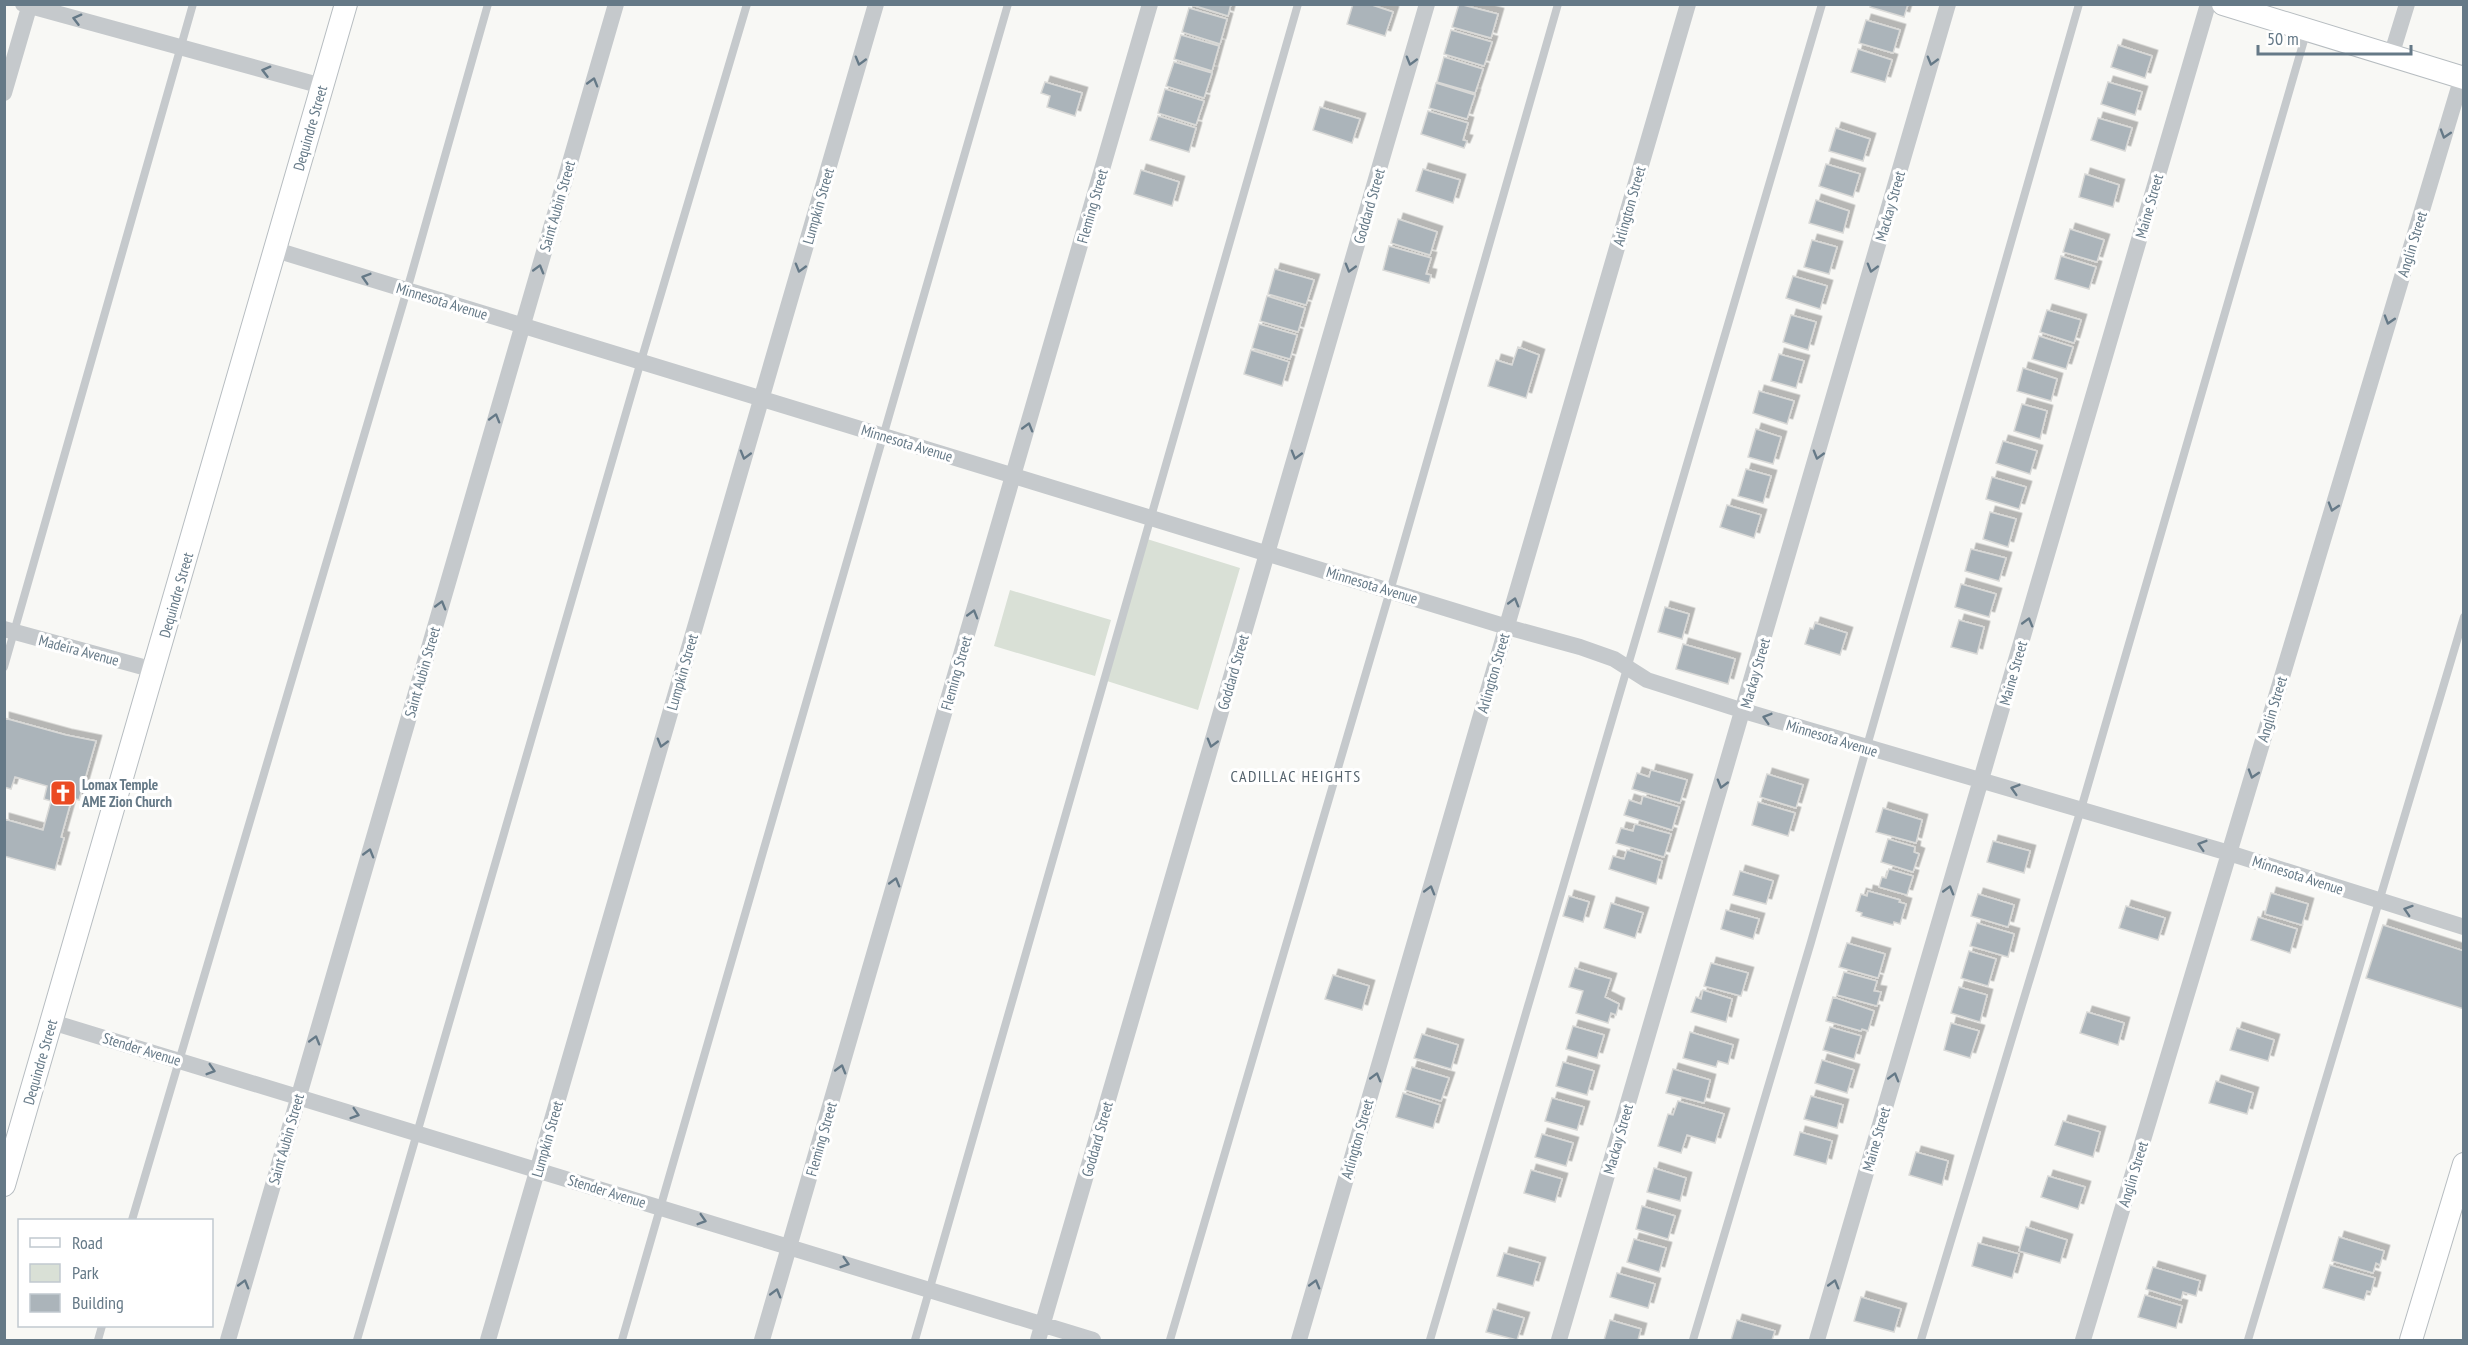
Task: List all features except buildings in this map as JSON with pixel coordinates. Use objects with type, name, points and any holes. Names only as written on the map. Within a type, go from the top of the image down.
[{"type":"street","name":"Dequindre Street","points":[[4,1185],[346,4]]},
{"type":"street","name":"Saint Aubin Street","points":[[228,1341],[616,4]]},
{"type":"street","name":"Lumpkin Street","points":[[488,1341],[876,4]]},
{"type":"street","name":"Fleming Street","points":[[762,1341],[1150,4]]},
{"type":"street","name":"Goddard Street","points":[[1041,1333],[1427,4]]},
{"type":"street","name":"Arlington Street","points":[[1299,1341],[1688,4]]},
{"type":"street","name":"Mackay Street","points":[[1559,1341],[1948,4]]},
{"type":"street","name":"Maine Street","points":[[1818,1341],[2208,4]]},
{"type":"street","points":[[2223,4],[2272,15],[2307,30],[2463,78]]},
{"type":"street","points":[[2391,56],[2407,4]]},
{"type":"street","points":[[4,93],[28,5],[322,86]]},
{"type":"street","name":"Anglin Street","points":[[2083,1341],[2463,78]]},
{"type":"street","name":"Minnesota Avenue","points":[[276,250],[1267,554],[1507,627],[1581,647],[1614,659],[1647,680],[1744,711],[2229,853],[2463,927]]},
{"type":"street","name":"Madeira Avenue","points":[[10,630],[154,670]]},
{"type":"street","name":"Stender Avenue","points":[[52,1022],[930,1289],[1041,1333],[1093,1341]]},
{"type":"street","points":[[2411,1341],[2463,1164]]},
{"type":"lane","points":[[4,667],[10,630],[193,4]]},
{"type":"lane","points":[[133,1219],[407,290],[488,4]]},
{"type":"lane","points":[[357,1341],[747,4]]},
{"type":"lane","points":[[622,1341],[1008,4]]},
{"type":"lane","points":[[915,1341],[1149,517],[1298,4]]},
{"type":"lane","points":[[1170,1341],[1390,591],[1558,4]]},
{"type":"lane","points":[[1430,1341],[1822,4]]},
{"type":"lane","points":[[1693,1341],[1867,748],[2079,4]]},
{"type":"lane","points":[[1921,1341],[2081,809],[2307,30]]},
{"type":"lane","points":[[2248,1341],[2463,617]]},
{"type":"green space","points":[[1147,539],[1240,568],[1198,710],[1107,681]]},
{"type":"green space","points":[[1010,590],[1111,620],[1095,676],[994,646]]},
{"type":"place","name":"Lomax Temple AME Zion Church","points":[[63,793]]},
{"type":"district","name":"CADILLAC HEIGHTS","points":[[1296,776]]}]
